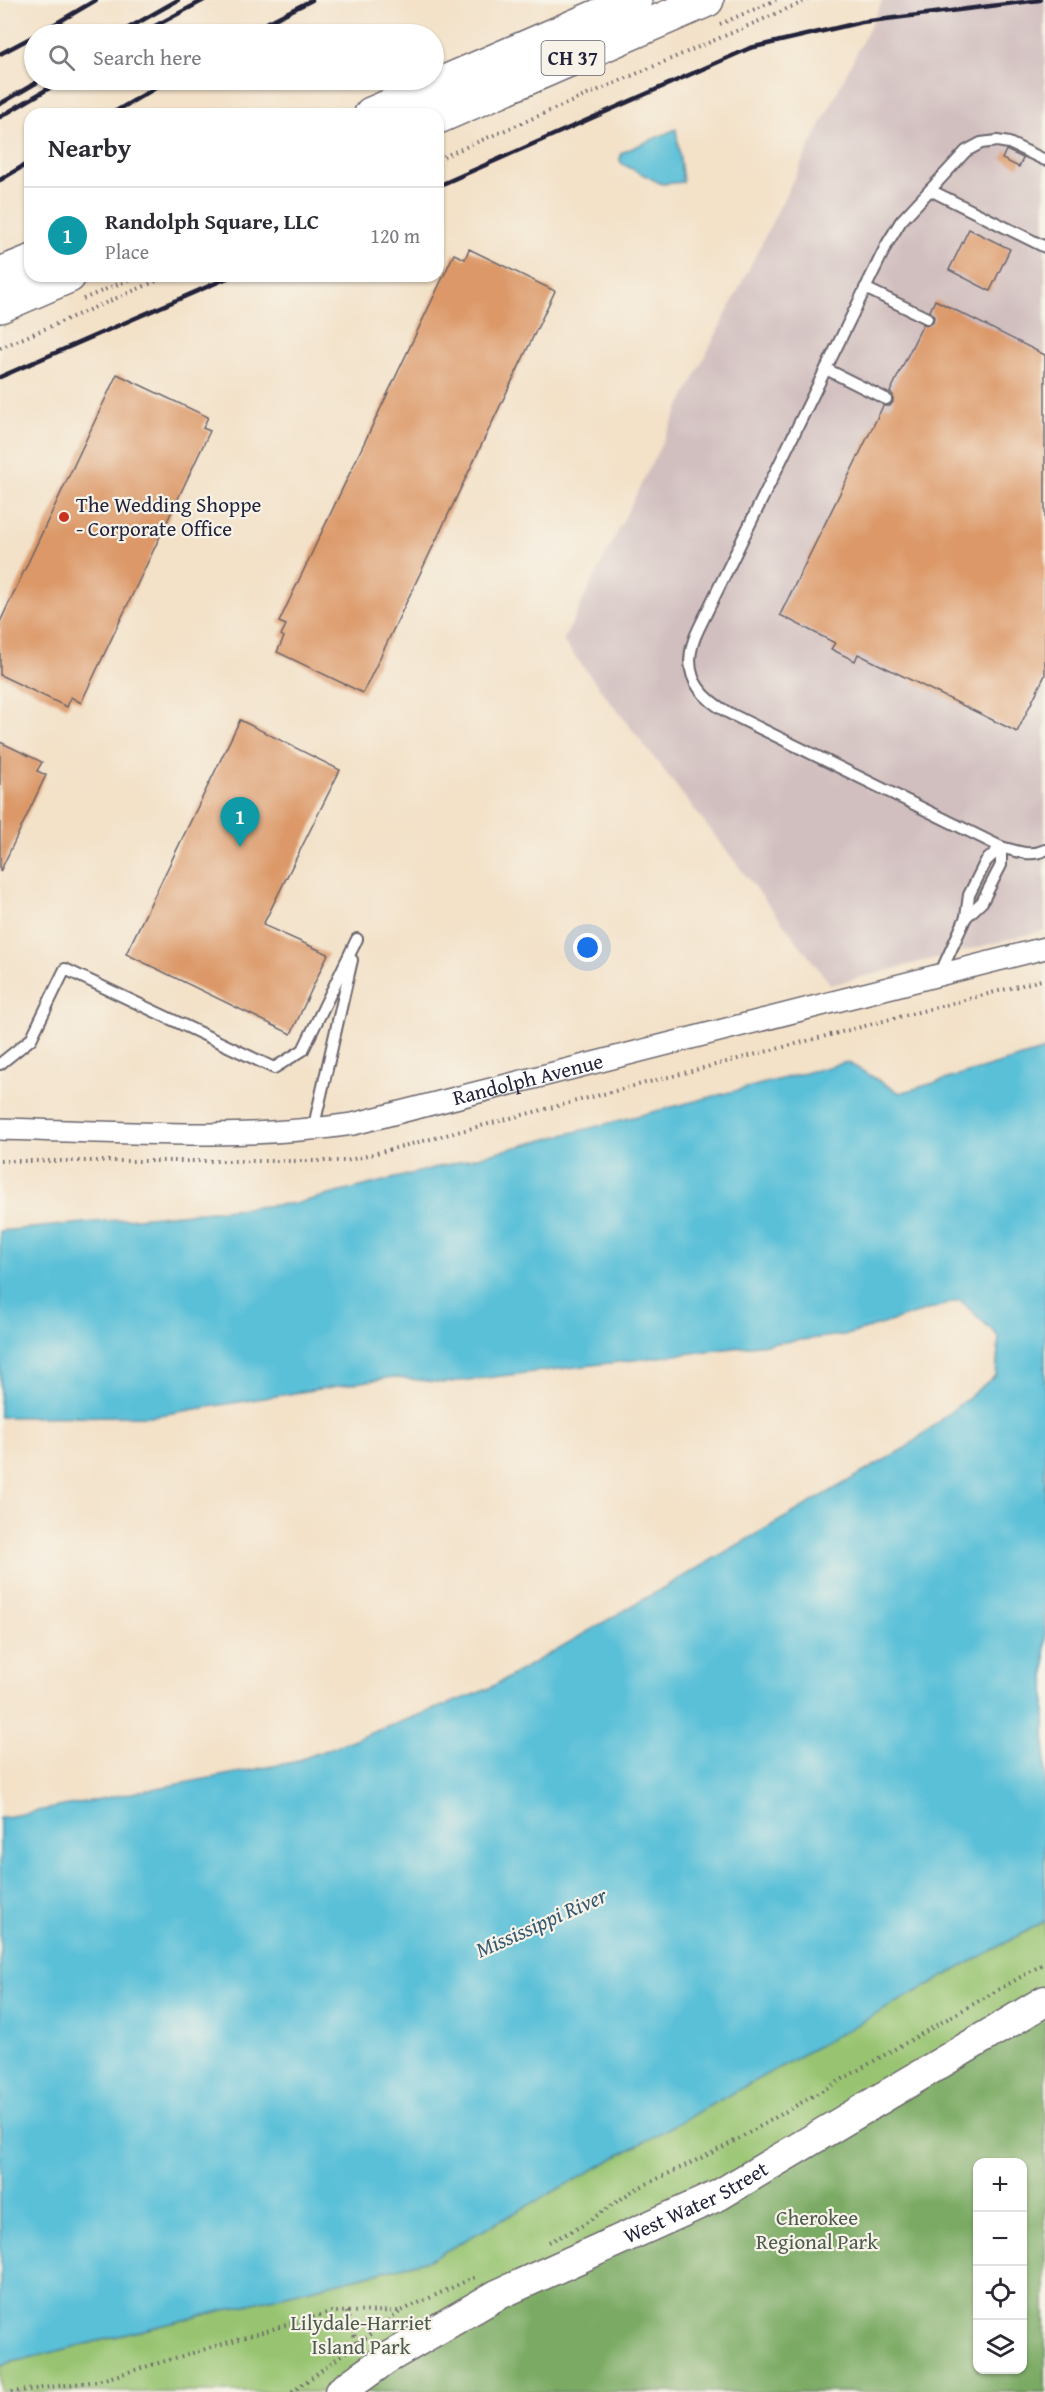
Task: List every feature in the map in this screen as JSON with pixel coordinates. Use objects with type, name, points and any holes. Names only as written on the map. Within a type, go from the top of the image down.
[{"type":"highway","name":"CH 37","points":[[444,82],[635,0]]},
{"type":"highway","name":"CH 37","points":[[444,114],[707,0]]},
{"type":"highway","name":"CH 37","points":[[385,108],[427,90]]},
{"type":"highway","points":[[0,274],[24,264]]},
{"type":"highway","points":[[0,306],[55,282]]},
{"type":"street","name":"Randolph Avenue","points":[[0,1129],[224,1135],[313,1130],[395,1115],[1045,948]]},
{"type":"street","name":"West Water Street","points":[[340,2392],[394,2354],[497,2295],[719,2195],[1045,2001]]},
{"type":"lane","points":[[1045,160],[1009,143],[997,141],[981,143],[966,151],[895,230],[692,642],[689,656],[691,671],[699,689],[710,703],[1001,847],[1020,853],[1039,853],[1045,850]]},
{"type":"lane","points":[[930,190],[1045,247]]},
{"type":"lane","points":[[865,288],[927,318]]},
{"type":"lane","points":[[826,369],[886,399]]},
{"type":"lane","points":[[939,976],[966,917],[969,895],[986,861],[1001,847]]},
{"type":"lane","points":[[0,1064],[31,1039],[65,969],[274,1068],[303,1050],[357,939],[313,1130]]},
{"type":"path","points":[[444,156],[808,0]]},
{"type":"path","points":[[0,348],[154,282]]},
{"type":"path","points":[[539,2247],[580,2227],[634,2190],[724,2147],[1045,1964]]},
{"type":"path","points":[[292,2392],[401,2311],[476,2277]]},
{"type":"path","points":[[11,2392],[70,2385],[121,2375],[330,2312],[401,2311]]},
{"type":"path","points":[[347,2312],[357,2344]]},
{"type":"path","points":[[70,2385],[75,2392]]},
{"type":"shaded area","points":[[883,0],[1045,0],[1045,930],[831,985],[563,641]]},
{"type":"green space","name":"Cherokee Regional Park","points":[[1045,1921],[1045,2392],[0,2392],[0,2365],[429,2260]]},
{"type":"green space","name":"Cherokee Regional Park","points":[[1045,2011],[1045,2392],[342,2392]]},
{"type":"water","points":[[676,129],[683,182],[662,184],[620,161],[621,153]]},
{"type":"water","name":"Mississippi River","points":[[1045,1050],[1045,1921],[429,2260],[0,2365],[0,1818],[294,1762],[488,1689],[907,1447],[996,1375],[999,1337],[960,1300],[850,1334],[443,1383],[393,1377],[153,1416],[0,1417],[0,1231],[298,1203],[847,1062],[900,1093]]},
{"type":"building","points":[[1006,150],[1023,158],[1019,167],[1002,159]]},
{"type":"building","points":[[969,229],[1010,249],[990,291],[949,270]]},
{"type":"building","points":[[469,249],[555,291],[363,693],[277,652],[284,637],[281,635],[286,625],[279,622],[441,282],[444,282],[444,275],[454,254],[465,259]]},
{"type":"building","points":[[935,300],[1045,355],[1045,675],[1017,732],[858,654],[855,661],[831,649],[835,643],[780,615],[883,406],[890,406],[893,402],[893,395],[890,392],[923,324],[928,325],[933,322],[934,317],[930,311]]},
{"type":"building","points":[[117,374],[208,417],[203,428],[210,431],[81,703],[71,697],[67,707],[0,675],[0,622]]},
{"type":"building","points":[[240,720],[340,770],[263,925],[328,954],[291,1034],[126,954]]},
{"type":"building","points":[[0,742],[42,762],[37,771],[46,775],[0,872]]},
{"type":"railway","points":[[55,24],[96,0]]},
{"type":"railway","points":[[136,24],[178,0]]},
{"type":"railway","points":[[159,24],[204,0]]},
{"type":"railway","points":[[265,24],[312,0]]},
{"type":"railway","points":[[444,183],[750,48],[862,22],[1040,0]]},
{"type":"railway","points":[[0,54],[24,41]]},
{"type":"railway","points":[[0,104],[24,90]]},
{"type":"railway","points":[[0,117],[46,90]]},
{"type":"railway","points":[[121,108],[152,90]]},
{"type":"railway","points":[[0,180],[24,166]]},
{"type":"railway","points":[[0,377],[218,282]]},
{"type":"place","name":"The Wedding Shoppe - Corporate Office","points":[[64,517]]},
{"type":"place","name":"Randolph Square, LLC","points":[[240,847]]},
{"type":"park label","name":"Lilydale-Harriet Island Park","points":[[361,2335]]}]
